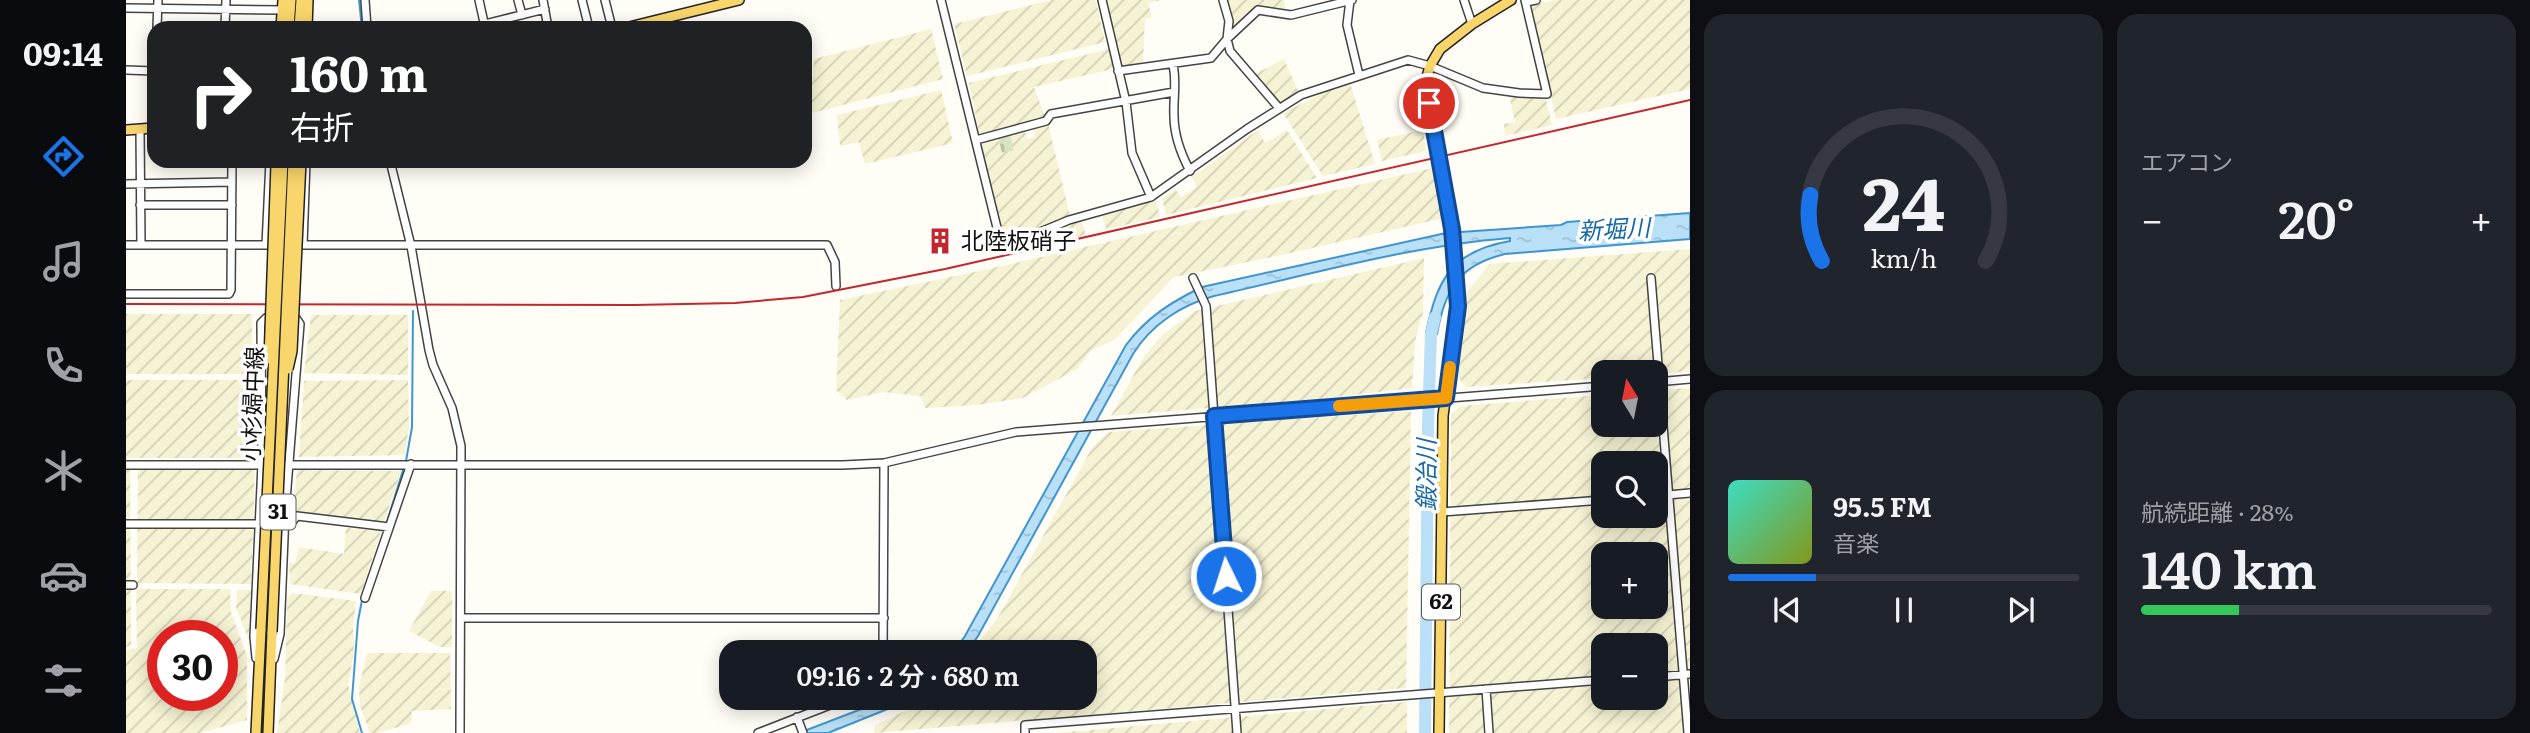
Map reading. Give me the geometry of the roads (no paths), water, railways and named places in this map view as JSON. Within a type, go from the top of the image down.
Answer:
[{"type":"main road","points":[[289,21],[290,0]]},
{"type":"main road","points":[[300,21],[301,0]]},
{"type":"main road","points":[[307,21],[308,0]]},
{"type":"main road","points":[[654,21],[739,0]]},
{"type":"main road","points":[[1430,65],[1440,49],[1492,10],[1511,0]]},
{"type":"main road","name":"62","points":[[1430,65],[1427,86],[1452,229],[1458,320],[1441,398],[1439,733]]},
{"type":"main road","points":[[126,130],[147,128]]},
{"type":"main road","name":"小杉婦中線","points":[[256,733],[272,392],[267,345],[276,168]]},
{"type":"main road","name":"小杉婦中線","points":[[268,733],[293,168]]},
{"type":"main road","name":"31","points":[[282,391],[292,351],[301,168]]},
{"type":"street","points":[[225,21],[226,0]]},
{"type":"street","points":[[365,0],[366,21]]},
{"type":"street","points":[[479,0],[484,21]]},
{"type":"street","points":[[518,0],[522,15]]},
{"type":"street","points":[[543,0],[547,21]]},
{"type":"street","points":[[582,0],[587,21]]},
{"type":"street","points":[[605,0],[610,21]]},
{"type":"street","points":[[942,0],[1002,248],[1069,220],[1151,197],[1301,95],[1408,60],[1430,65],[1483,88],[1546,94],[1525,1],[1536,0]]},
{"type":"street","points":[[1102,0],[1126,102],[1132,153],[1151,197]]},
{"type":"street","points":[[1223,0],[1229,21],[1227,38],[1230,51],[1279,108]]},
{"type":"street","points":[[1118,71],[1211,58],[1227,38],[1258,10],[1291,15],[1351,0],[1347,25],[1359,75]]},
{"type":"street","points":[[1464,0],[1472,24]]},
{"type":"street","points":[[1492,10],[1497,0]]},
{"type":"street","points":[[126,8],[158,4],[225,9],[282,5]]},
{"type":"street","points":[[502,21],[545,9]]},
{"type":"street","points":[[1173,65],[1176,79],[1174,120],[1177,141],[1190,171]]},
{"type":"street","points":[[126,70],[147,71]]},
{"type":"street","points":[[976,140],[1046,121],[1051,114],[1174,92]]},
{"type":"street","points":[[140,129],[141,245]]},
{"type":"street","points":[[126,294],[229,294],[232,168]]},
{"type":"street","points":[[266,245],[275,168]]},
{"type":"street","points":[[303,245],[306,168]]},
{"type":"street","points":[[392,168],[411,246],[429,350],[452,408],[461,446],[460,733]]},
{"type":"street","points":[[126,184],[232,182]]},
{"type":"street","points":[[140,205],[232,205]]},
{"type":"street","points":[[126,245],[827,245],[835,262],[836,286]]},
{"type":"street","points":[[1193,278],[1204,303],[1237,733]]},
{"type":"street","points":[[1651,278],[1656,360]]},
{"type":"street","points":[[258,670],[254,637],[262,464],[261,323],[267,318],[296,318],[300,324],[285,523],[280,634],[271,669]]},
{"type":"street","points":[[1668,381],[1690,379]]},
{"type":"street","points":[[126,465],[884,463],[1016,432],[1591,387]]},
{"type":"street","points":[[1663,438],[1687,674],[1688,733]]},
{"type":"street","points":[[883,640],[884,463]]},
{"type":"street","points":[[365,598],[411,464]]},
{"type":"street","points":[[1669,495],[1690,493]]},
{"type":"street","points":[[1442,512],[1591,501]]},
{"type":"street","points":[[285,523],[291,523],[297,516],[390,527]]},
{"type":"street","points":[[126,524],[259,524]]},
{"type":"street","points":[[461,618],[884,618]]},
{"type":"street","points":[[1668,676],[1687,674]]},
{"type":"street","points":[[1025,733],[1025,725],[1591,681]]},
{"type":"street","points":[[1486,689],[1489,733]]},
{"type":"street","points":[[758,733],[816,710]]},
{"type":"street","points":[[797,717],[803,732]]},
{"type":"water","name":"新堀川","points":[[1690,213],[1690,239],[1505,254],[1489,259],[1465,272],[1457,281],[1445,304],[1437,334],[1426,333],[1436,297],[1450,270],[1474,252],[1510,241],[1510,238],[1435,247],[1214,296],[1190,305],[1168,318],[1149,334],[1133,354],[978,636],[975,640],[962,640],[1126,345],[1160,311],[1202,287],[1446,233],[1561,225],[1567,222]]},
{"type":"water","points":[[859,710],[885,710],[828,733],[799,733]]},
{"type":"waterway","points":[[359,0],[361,21]]},
{"type":"waterway","points":[[406,461],[412,427],[413,311]]},
{"type":"waterway","name":"鍛冶川","points":[[1425,733],[1428,425],[1431,334],[1435,317]]},
{"type":"waterway","points":[[386,525],[404,467]]},
{"type":"waterway","points":[[362,600],[352,699],[362,733]]},
{"type":"railway","points":[[126,304],[634,305],[735,303],[803,297],[945,269],[1690,100]]},
{"type":"place","name":"北陸板硝子","points":[[940,241]]}]
